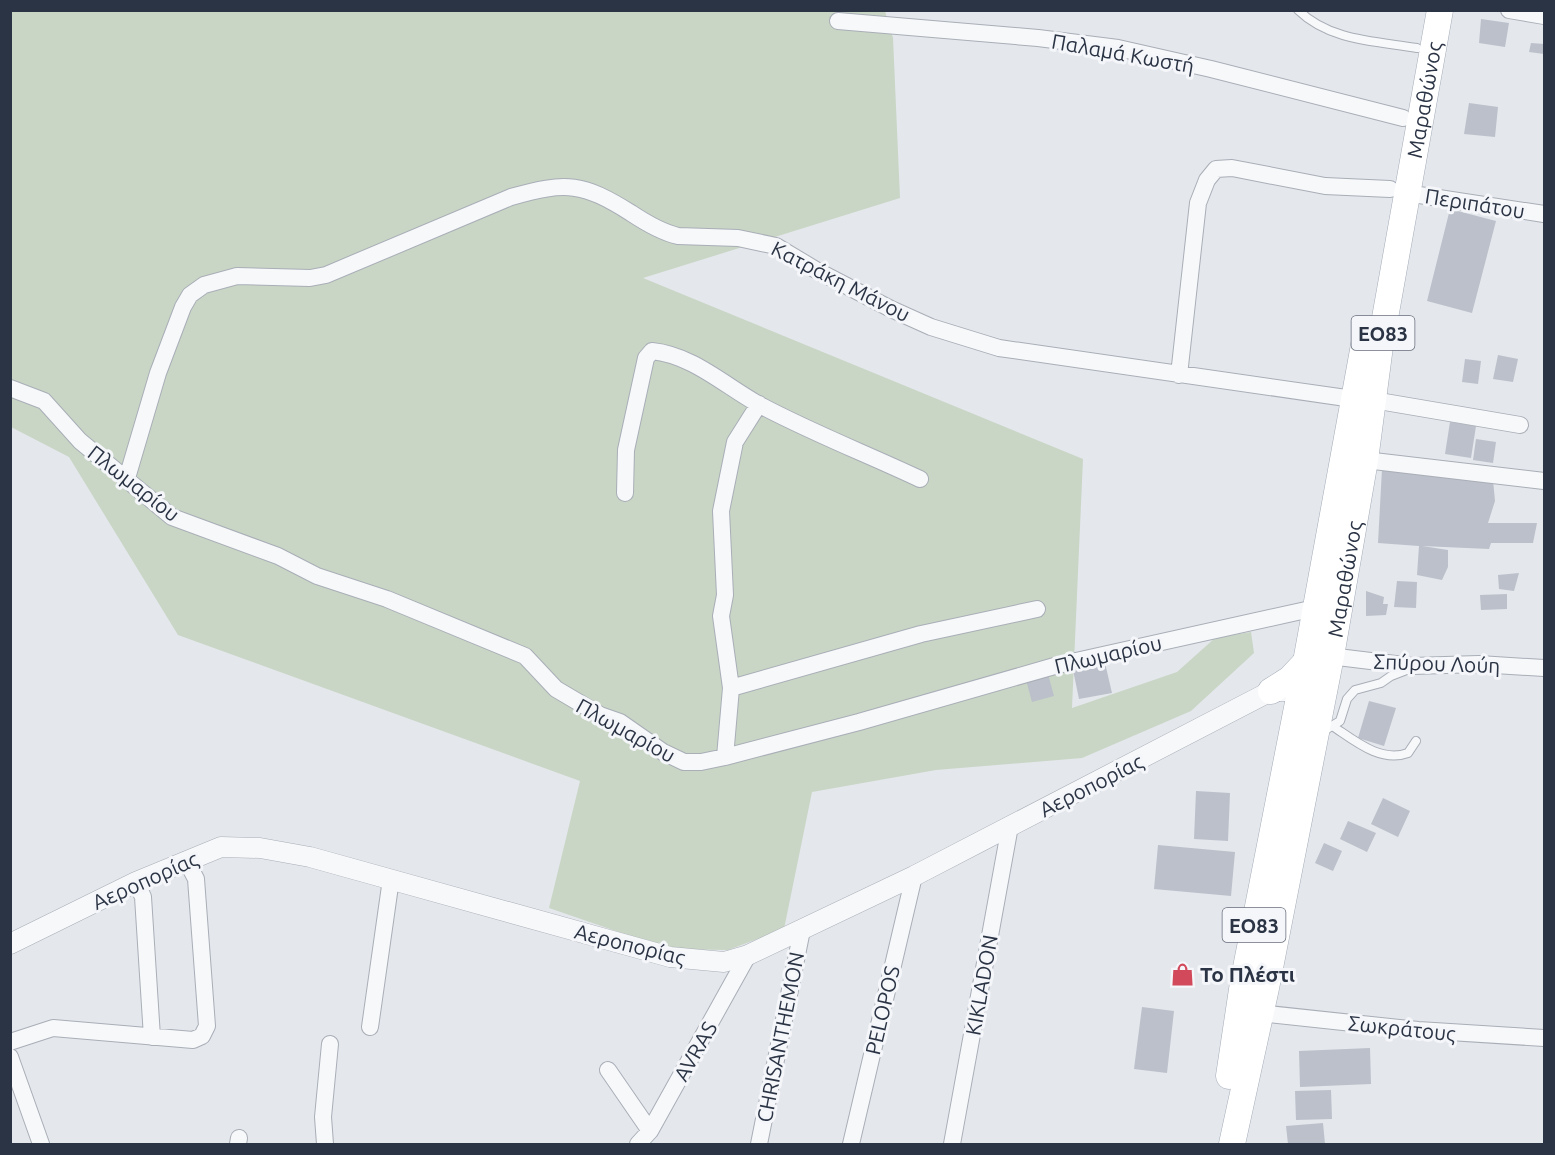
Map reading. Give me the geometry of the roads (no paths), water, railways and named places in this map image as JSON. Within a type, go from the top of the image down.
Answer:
[{"type":"main road","name":"Μαραθώνος","points":[[1398,191],[1403,118],[1423,10]]},
{"type":"main road","name":"Μαραθώνος","points":[[1232,1144],[1259,1013],[1315,711],[1315,608],[1363,400],[1398,191],[1440,10]]},
{"type":"main road","name":"Μαραθώνος","points":[[1315,657],[1365,460],[1363,400]]},
{"type":"main road","points":[[1264,696],[1290,679],[1315,657]]},
{"type":"main road","name":"Μαραθώνος","points":[[1215,1144],[1243,983],[1315,711]]},
{"type":"street","points":[[1509,10],[1545,16]]},
{"type":"street","name":"Παλαμά Κωστή","points":[[838,21],[1038,38],[1118,48],[1403,118]]},
{"type":"street","name":"Περιπάτου","points":[[1179,375],[1198,203],[1207,180],[1216,170],[1232,168],[1325,186],[1398,191],[1545,214]]},
{"type":"street","name":"Κατράκη Μάνου","points":[[127,478],[158,373],[183,307],[190,295],[204,285],[237,276],[326,276],[512,197],[541,188],[583,188],[602,196],[664,233],[678,236],[746,239],[776,246],[816,270],[891,309],[972,341],[1031,354],[1363,400],[1520,425]]},
{"type":"street","points":[[625,493],[626,450],[646,358],[652,351],[668,352],[689,362],[759,404],[920,479]]},
{"type":"street","name":"Πλωμαρίου","points":[[10,388],[44,401],[81,441],[172,517],[278,556],[317,576],[387,599],[525,656],[556,689],[600,715],[620,722],[663,752],[684,762],[700,762],[725,757],[859,722],[1058,665],[1315,608]]},
{"type":"street","points":[[725,757],[731,688],[721,616],[725,595],[721,511],[735,442],[759,404]]},
{"type":"street","points":[[1365,460],[1545,482]]},
{"type":"street","points":[[731,688],[921,634],[1037,609]]},
{"type":"street","name":"Σπύρου Λούη","points":[[1315,657],[1412,666],[1479,664],[1545,668]]},
{"type":"street","points":[[1264,696],[1315,711]]},
{"type":"street","name":"Αεροπορίας","points":[[10,944],[186,860],[221,848],[260,848],[310,857],[670,957],[724,962],[748,955],[914,876],[1264,696]]},
{"type":"street","name":"KIKLADON","points":[[952,1144],[1011,826]]},
{"type":"street","points":[[10,1042],[53,1028],[193,1040],[202,1036],[207,1026],[196,879],[186,860]]},
{"type":"street","name":"PELOPOS","points":[[850,1144],[914,876]]},
{"type":"street","points":[[370,1028],[391,879]]},
{"type":"street","points":[[136,882],[142,897],[152,1037]]},
{"type":"street","name":"CHRISANTHEMON","points":[[759,1144],[801,930]]},
{"type":"street","name":"AVRAS","points":[[638,1144],[650,1131],[748,955]]},
{"type":"street","name":"Σωκράτους","points":[[1259,1013],[1418,1030],[1545,1038]]},
{"type":"street","points":[[325,1144],[323,1117],[330,1044]]},
{"type":"street","points":[[10,1057],[16,1092],[41,1144]]},
{"type":"street","points":[[608,1070],[650,1131]]},
{"type":"lane","points":[[1298,10],[1328,32],[1348,38],[1416,48]]},
{"type":"lane","points":[[1315,711],[1340,721],[1347,699],[1354,690],[1381,684],[1412,666]]},
{"type":"lane","points":[[1315,711],[1356,742],[1391,756],[1408,753],[1416,741]]},
{"type":"place","name":"Το Πλέστι","points":[[1182,974]]}]
